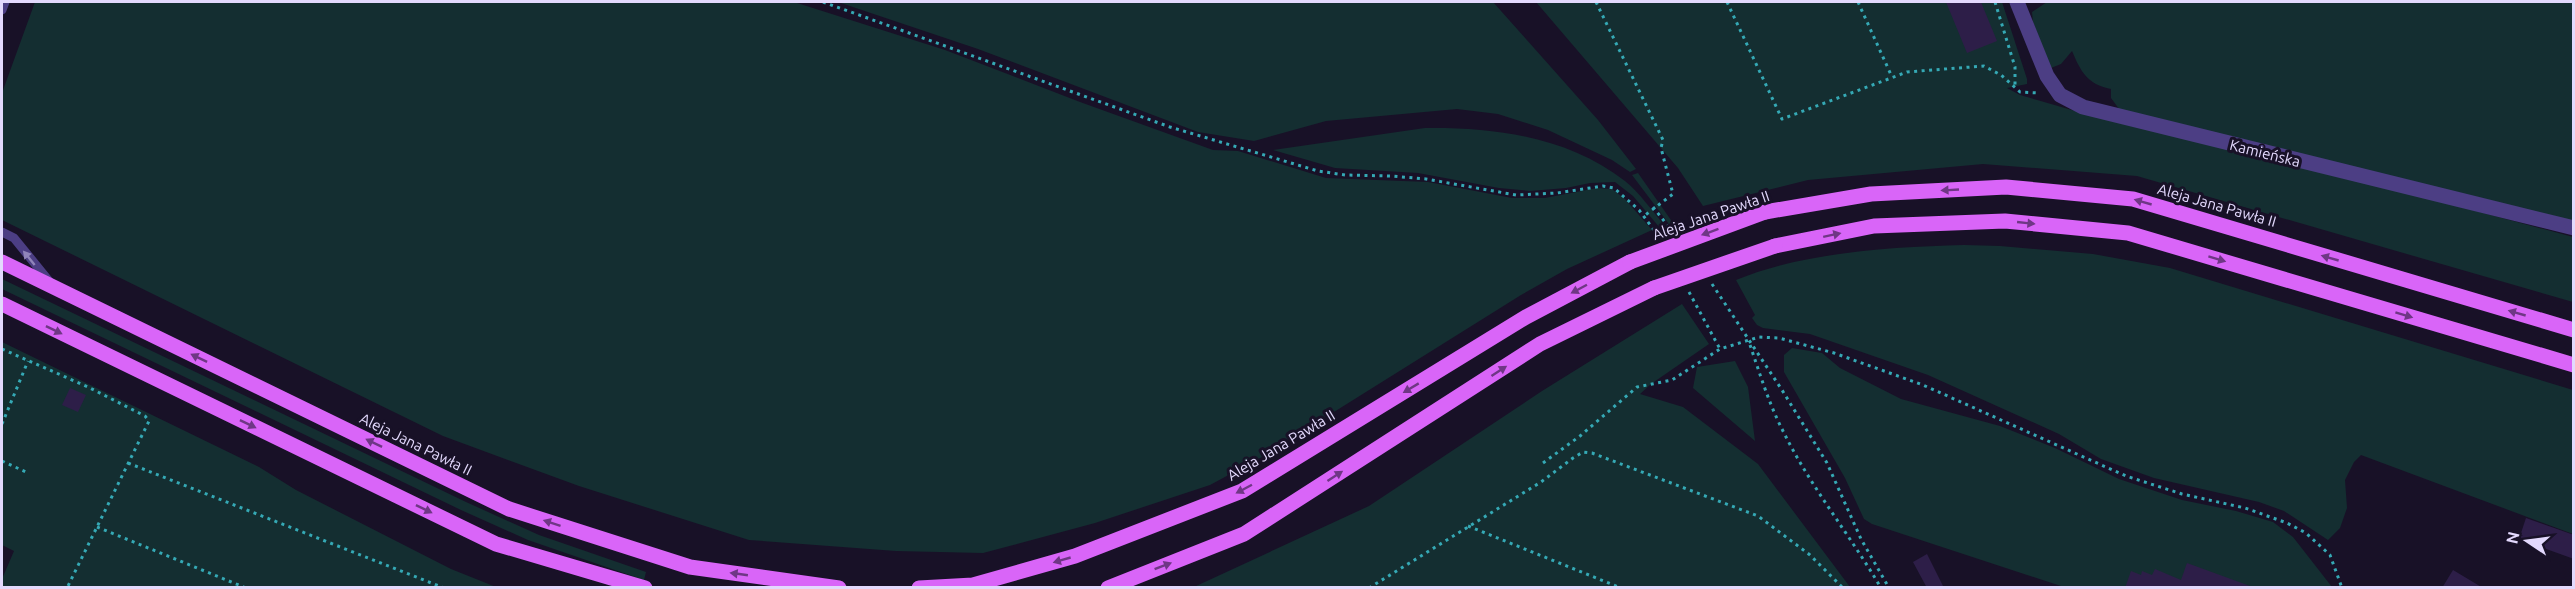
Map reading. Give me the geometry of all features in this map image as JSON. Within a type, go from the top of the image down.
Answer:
[{"type":"main road","name":"Aleja Jana Pawła II","points":[[919,588],[973,585],[1075,556],[1242,491],[1526,317],[1630,262],[1765,212],[1871,194],[2006,187],[2133,199],[2574,330]]},
{"type":"main road","points":[[1108,588],[1244,534],[1540,344],[1653,288],[1775,246],[1874,226],[2005,221],[2128,233],[2574,365]]},
{"type":"main road","name":"Aleja Jana Pawła II","points":[[2,262],[509,509],[690,567],[839,588]]},
{"type":"main road","points":[[2,304],[496,544],[645,588]]},
{"type":"street","name":"Kamieńska","points":[[2017,2],[2047,76],[2060,95],[2083,107],[2574,228]]},
{"type":"lane","points":[[2,10],[5,2]]},
{"type":"lane","points":[[2,232],[14,238],[54,288]]},
{"type":"path","points":[[823,2],[1170,126],[1318,171],[1344,175],[1426,179],[1516,195],[1557,193],[1603,186]]},
{"type":"path","points":[[1596,2],[1664,140],[1661,148],[1673,194],[1644,216]]},
{"type":"path","points":[[1727,2],[1782,119],[1907,72],[1984,66],[2001,75],[2015,87],[2015,67],[1995,2]]},
{"type":"path","points":[[1858,2],[1892,77]]},
{"type":"path","points":[[1653,207],[1674,232]]},
{"type":"path","points":[[1707,277],[1827,463],[1861,539],[1889,588]]},
{"type":"path","points":[[1543,463],[1580,436],[1637,387],[1672,380],[1720,349],[1767,336],[1834,353],[1923,386],[2126,476],[2182,494],[2245,508],[2287,523],[2306,533],[2330,555],[2342,588]]},
{"type":"path","points":[[1748,341],[1783,432],[1809,477],[1881,588]]},
{"type":"path","points":[[2,349],[145,416],[148,421],[67,588]]},
{"type":"path","points":[[2,424],[28,361]]},
{"type":"path","points":[[1369,588],[1541,482],[1583,452],[1592,453],[1758,516],[1810,555],[1843,588]]},
{"type":"path","points":[[2,461],[26,472]]},
{"type":"path","points":[[128,463],[444,588]]},
{"type":"path","points":[[1468,526],[1621,588]]},
{"type":"path","points":[[96,527],[246,588]]},
{"type":"green space","points":[[35,2],[794,2],[945,50],[1213,150],[1238,151],[1326,178],[1428,182],[1512,198],[1545,198],[1597,188],[1612,189],[1625,199],[1652,230],[1567,269],[1521,295],[1262,457],[1210,485],[1095,523],[983,553],[896,551],[749,540],[579,486],[443,436],[2,220],[2,93]]},
{"type":"green space","points":[[838,2],[1493,2],[1598,120],[1636,169],[1630,172],[1612,160],[1548,130],[1498,114],[1457,109],[1326,121],[1254,141],[1198,132],[978,49]]},
{"type":"green space","points":[[1536,2],[2002,2],[2027,79],[2027,84],[2007,88],[2020,95],[2089,115],[2298,163],[2573,237],[2573,302],[2137,176],[1983,164],[1808,180],[1703,206],[1678,168]]},
{"type":"green space","points":[[2047,2],[2573,2],[2573,224],[2122,113],[2111,98],[2111,89],[2090,80],[2072,51],[2061,64],[2051,68],[2033,22],[2032,12]]},
{"type":"green space","points":[[1425,128],[1504,133],[1530,138],[1580,154],[1625,181],[1665,226],[1660,228],[1633,196],[1615,182],[1530,191],[1499,188],[1418,173],[1335,168],[1273,150]]},
{"type":"green space","points":[[1638,173],[1673,223],[1669,224],[1632,175]]},
{"type":"green space","points":[[1964,245],[2093,254],[2170,268],[2573,390],[2573,534],[2361,455],[2354,462],[2345,480],[2347,508],[2340,528],[2328,540],[2284,511],[2259,502],[2154,478],[2101,459],[2059,434],[1928,375],[1810,334],[1763,328],[1757,325],[1752,318],[1755,315],[1736,280],[1790,263],[1819,257],[1907,247]]},
{"type":"green space","points":[[2,279],[466,502],[539,535],[646,572],[644,580],[528,540],[461,510],[2,289]]},
{"type":"green space","points":[[1682,304],[1709,344],[1640,394],[1683,407],[1758,464],[1850,587],[1194,587],[1369,506],[1542,391]]},
{"type":"green space","points":[[2,342],[259,467],[296,490],[451,569],[496,587],[2,587],[2,579],[14,551],[2,545]]},
{"type":"green space","points":[[1792,348],[1822,353],[1840,368],[1901,399],[2000,426],[2055,448],[2119,479],[2182,500],[2236,511],[2273,522],[2293,537],[2332,587],[2064,587],[1872,524],[1864,519],[1845,478],[1784,372],[1784,355]]},
{"type":"green space","points":[[1735,361],[1748,387],[1755,441],[1693,388],[1697,367]]},
{"type":"building","points":[[1946,2],[1981,2],[1997,41],[1967,53]]},
{"type":"building","points":[[70,388],[86,395],[78,412],[62,405]]},
{"type":"building","points":[[2526,518],[2574,535],[2574,559],[2519,539]]},
{"type":"building","points":[[1927,554],[1944,588],[1927,588],[1913,562]]},
{"type":"building","points":[[2187,563],[2250,586],[2249,588],[2125,588],[2131,571],[2141,575],[2142,571],[2152,575],[2155,569],[2181,580]]},
{"type":"building","points":[[2453,570],[2483,588],[2442,588]]}]
